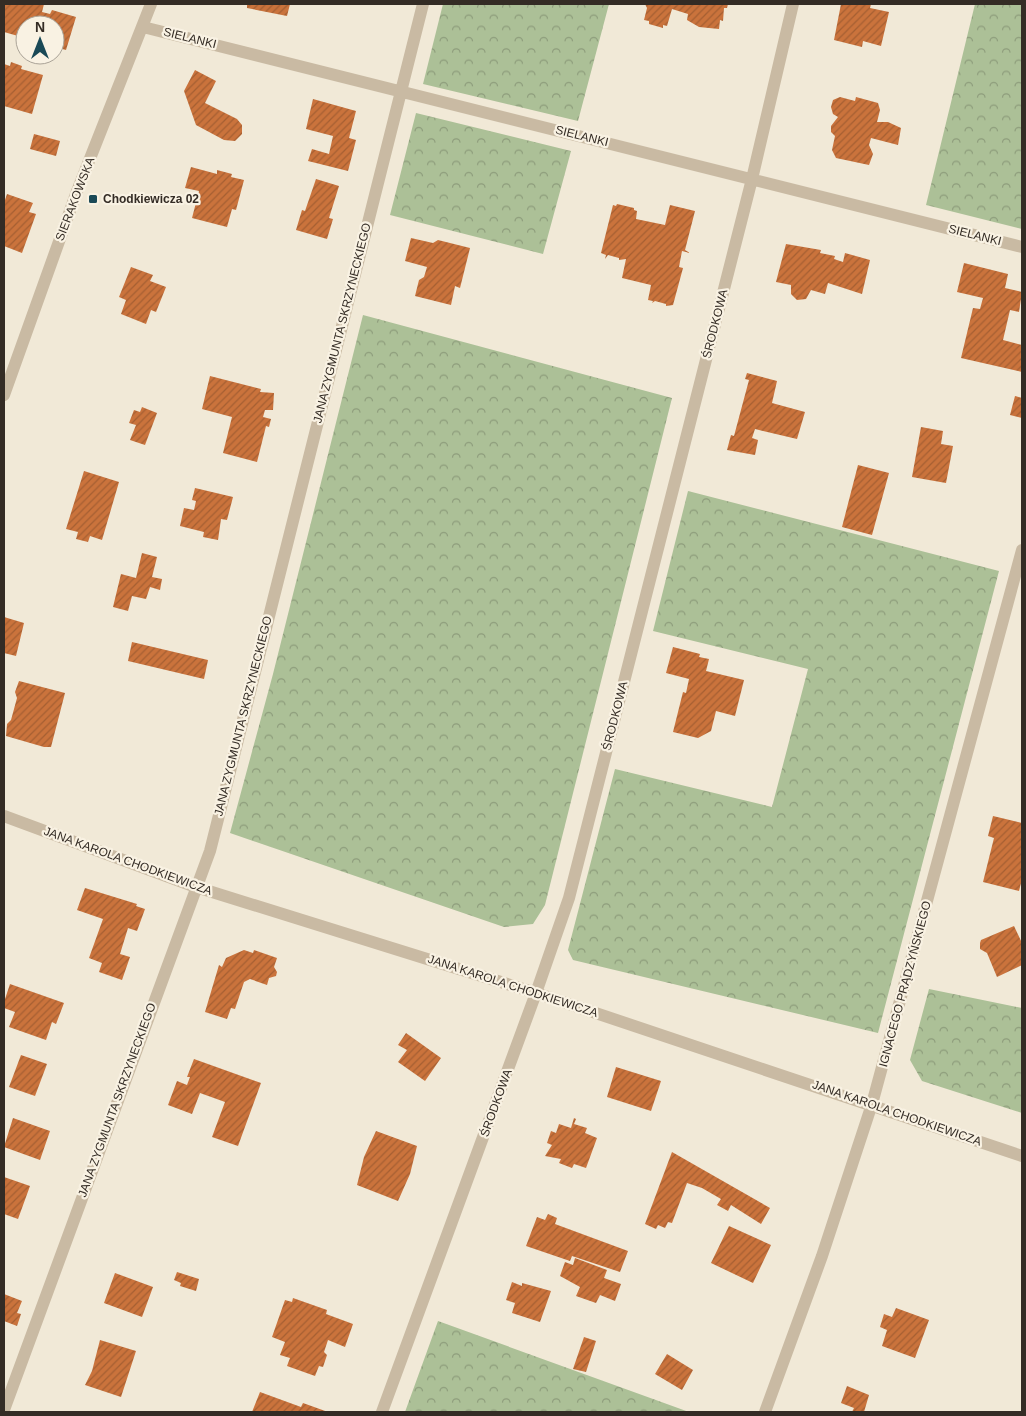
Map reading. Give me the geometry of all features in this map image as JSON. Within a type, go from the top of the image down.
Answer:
[{"type":"street","name":"SIERAKOWSKA","points":[[4,395],[76,194],[151,4]]},
{"type":"street","name":"JANA ZYGMUNTA SKRZYNECKIEGO","points":[[4,1410],[212,842],[422,4]]},
{"type":"street","name":"ŚRODKOWA","points":[[382,1412],[569,898],[752,179],[793,4]]},
{"type":"street","name":"SIELANKI","points":[[143,27],[1022,247]]},
{"type":"street","name":"IGNACEGO PRĄDZYŃSKIEGO","points":[[766,1412],[822,1256],[872,1104],[1022,550]]},
{"type":"street","name":"JANA KAROLA CHODKIEWICZA","points":[[4,816],[196,887],[536,993],[872,1104],[1022,1156]]},
{"type":"green space","points":[[443,4],[609,4],[578,121],[423,84]]},
{"type":"green space","points":[[975,4],[1022,4],[1022,229],[926,205]]},
{"type":"green space","points":[[416,113],[571,151],[543,254],[390,215]]},
{"type":"green space","points":[[363,315],[672,398],[545,905],[533,924],[504,927],[230,833],[273,674]]},
{"type":"green space","points":[[688,491],[999,571],[878,1033],[573,960],[568,950],[615,769],[772,807],[808,669],[653,631]]},
{"type":"green space","points":[[929,989],[1022,1008],[1022,1113],[922,1081],[910,1060]]},
{"type":"green space","points":[[438,1321],[689,1412],[405,1412]]},
{"type":"building","points":[[4,4],[44,4],[42,12],[50,14],[52,10],[76,17],[66,50],[65,15],[15,15],[15,35],[4,32]]},
{"type":"building","points":[[247,4],[290,4],[287,16],[247,8]]},
{"type":"building","points":[[645,4],[728,4],[727,8],[724,8],[723,21],[720,20],[719,29],[699,27],[687,20],[688,14],[672,9],[667,26],[663,25],[663,28],[649,24],[649,21],[644,20],[647,8]]},
{"type":"building","points":[[841,4],[871,4],[870,8],[889,12],[881,46],[863,41],[862,47],[834,40]]},
{"type":"building","points":[[11,62],[22,66],[21,69],[43,75],[32,114],[4,106],[4,64],[10,66]]},
{"type":"building","points":[[195,70],[216,81],[205,103],[237,119],[242,125],[242,134],[235,141],[224,140],[196,125],[184,91]]},
{"type":"building","points":[[840,97],[855,101],[856,97],[878,103],[880,110],[877,122],[888,122],[901,128],[898,145],[871,138],[869,145],[873,154],[869,165],[836,158],[832,150],[835,136],[831,132],[831,126],[838,117],[833,114],[831,107],[833,100]]},
{"type":"building","points":[[313,99],[356,111],[349,138],[356,140],[348,171],[308,161],[312,149],[329,154],[333,136],[306,129]]},
{"type":"building","points":[[34,134],[60,141],[56,156],[30,149]]},
{"type":"building","points":[[191,167],[217,174],[217,170],[232,174],[231,177],[244,180],[236,210],[232,209],[227,227],[192,218],[199,191],[185,188]]},
{"type":"building","points":[[316,179],[339,186],[329,218],[333,219],[327,239],[296,230],[302,210],[305,211]]},
{"type":"building","points":[[7,194],[33,203],[29,212],[36,214],[22,253],[4,246],[4,203]]},
{"type":"building","points":[[617,204],[634,208],[637,211],[636,219],[665,225],[670,205],[695,211],[685,250],[690,253],[682,251],[679,267],[683,268],[673,305],[666,306],[666,304],[655,301],[652,303],[653,301],[648,300],[651,285],[622,278],[626,259],[619,260],[619,258],[608,255],[605,259],[606,255],[601,253],[613,205],[616,206]]},
{"type":"building","points":[[411,238],[433,243],[438,240],[470,248],[460,288],[455,286],[451,305],[415,296],[419,280],[424,277],[427,267],[405,261]]},
{"type":"building","points":[[786,244],[821,250],[820,253],[835,256],[834,259],[843,262],[845,253],[870,260],[862,294],[828,283],[825,294],[811,290],[806,299],[797,300],[791,294],[791,285],[776,282]]},
{"type":"building","points":[[964,263],[1008,274],[1005,288],[1022,292],[1019,312],[1010,310],[1003,340],[1022,345],[1022,372],[961,358],[973,308],[980,309],[983,298],[957,292]]},
{"type":"building","points":[[131,267],[153,275],[150,281],[166,287],[156,312],[151,310],[146,324],[121,314],[126,300],[119,297]]},
{"type":"building","points":[[747,373],[777,381],[772,403],[805,412],[797,439],[755,429],[752,438],[758,440],[755,455],[727,450],[731,435],[734,436],[749,380],[745,379]]},
{"type":"building","points":[[210,376],[261,389],[260,392],[274,393],[273,410],[265,410],[263,417],[271,419],[269,427],[266,426],[257,462],[223,453],[232,417],[202,409]]},
{"type":"building","points":[[1015,396],[1022,398],[1022,418],[1010,415]]},
{"type":"building","points":[[142,407],[157,413],[145,445],[130,440],[136,425],[129,423],[134,410],[140,412]]},
{"type":"building","points":[[921,427],[943,431],[941,444],[953,446],[946,483],[912,477]]},
{"type":"building","points":[[858,465],[889,473],[872,535],[842,527]]},
{"type":"building","points":[[84,471],[119,482],[102,540],[90,536],[88,542],[76,539],[78,532],[66,529]]},
{"type":"building","points":[[195,488],[233,497],[227,520],[221,519],[218,540],[203,537],[204,532],[180,526],[184,508],[194,510],[196,501],[192,500]]},
{"type":"building","points":[[142,553],[157,557],[152,577],[162,579],[160,590],[150,587],[146,599],[132,596],[128,611],[113,607],[121,574],[136,578]]},
{"type":"building","points":[[4,617],[24,623],[16,656],[4,653]]},
{"type":"building","points":[[132,642],[208,660],[204,679],[128,661]]},
{"type":"building","points":[[673,647],[700,654],[699,657],[709,659],[706,671],[744,680],[735,716],[716,711],[711,731],[698,738],[673,732],[683,692],[686,693],[689,679],[666,673]]},
{"type":"building","points":[[19,681],[65,693],[51,747],[44,747],[6,736],[7,724],[11,720],[17,698],[15,692]]},
{"type":"building","points":[[993,816],[1022,823],[1022,879],[1019,891],[983,882],[994,838],[988,836]]},
{"type":"building","points":[[85,888],[137,904],[136,906],[145,909],[137,931],[128,928],[120,954],[130,957],[122,980],[99,972],[102,963],[89,958],[103,919],[77,910]]},
{"type":"building","points":[[1014,926],[1022,943],[1022,965],[997,977],[987,953],[980,949],[981,940]]},
{"type":"building","points":[[244,950],[253,953],[254,950],[277,958],[274,967],[277,972],[276,976],[269,978],[267,985],[250,979],[244,982],[235,1009],[231,1008],[227,1019],[205,1012],[219,965],[222,967],[226,958]]},
{"type":"building","points":[[10,984],[64,1003],[56,1024],[52,1022],[46,1040],[9,1027],[15,1012],[4,1008]]},
{"type":"building","points":[[406,1033],[441,1058],[425,1081],[398,1062],[407,1050],[398,1045]]},
{"type":"building","points":[[21,1055],[47,1064],[35,1096],[9,1087]]},
{"type":"building","points":[[194,1059],[261,1083],[238,1146],[212,1137],[225,1102],[200,1093],[192,1114],[168,1105],[177,1081],[187,1085],[190,1077],[187,1077]]},
{"type":"building","points":[[616,1067],[661,1081],[651,1111],[607,1097]]},
{"type":"building","points":[[13,1118],[50,1131],[40,1160],[4,1147]]},
{"type":"building","points":[[574,1118],[576,1119],[574,1124],[587,1128],[585,1133],[597,1138],[586,1168],[574,1164],[572,1168],[559,1163],[561,1159],[545,1156],[552,1145],[547,1143],[551,1131],[556,1133],[559,1124],[571,1128]]},
{"type":"building","points":[[376,1131],[417,1146],[410,1174],[398,1201],[357,1185],[364,1157]]},
{"type":"building","points":[[672,1152],[770,1208],[761,1224],[731,1205],[728,1211],[717,1205],[721,1199],[702,1188],[687,1183],[672,1223],[668,1222],[665,1228],[658,1225],[656,1229],[645,1224]]},
{"type":"building","points":[[4,1177],[30,1186],[18,1219],[4,1214]]},
{"type":"building","points":[[548,1214],[557,1218],[555,1224],[628,1251],[620,1272],[572,1256],[570,1261],[526,1246],[537,1217],[545,1220]]},
{"type":"building","points":[[729,1226],[771,1245],[753,1283],[711,1263]]},
{"type":"building","points":[[575,1258],[607,1270],[604,1278],[621,1284],[615,1301],[600,1295],[596,1303],[576,1296],[580,1287],[560,1276],[565,1262],[573,1265]]},
{"type":"building","points":[[177,1272],[199,1279],[196,1291],[180,1286],[181,1283],[174,1280]]},
{"type":"building","points":[[115,1273],[153,1287],[142,1317],[104,1303]]},
{"type":"building","points":[[512,1282],[522,1286],[522,1283],[551,1291],[540,1322],[512,1313],[515,1303],[506,1300]]},
{"type":"building","points":[[4,1294],[22,1301],[17,1313],[21,1314],[17,1326],[4,1321]]},
{"type":"building","points":[[293,1298],[327,1310],[326,1314],[353,1324],[345,1347],[328,1340],[324,1352],[327,1355],[323,1367],[319,1366],[315,1376],[287,1366],[290,1358],[280,1355],[285,1342],[272,1337],[285,1300],[292,1302]]},
{"type":"building","points":[[896,1308],[929,1320],[915,1358],[882,1346],[887,1330],[880,1327],[884,1314],[892,1317]]},
{"type":"building","points":[[584,1337],[596,1341],[586,1372],[573,1369]]},
{"type":"building","points":[[100,1340],[136,1351],[121,1397],[85,1385],[92,1371]]},
{"type":"building","points":[[667,1354],[693,1370],[682,1390],[655,1374]]},
{"type":"building","points":[[847,1386],[869,1395],[864,1412],[852,1412],[854,1408],[841,1403]]},
{"type":"building","points":[[260,1392],[301,1407],[303,1403],[328,1412],[252,1412]]},
{"type":"place","name":"Chodkiewicza 02","points":[[93,199]]}]
